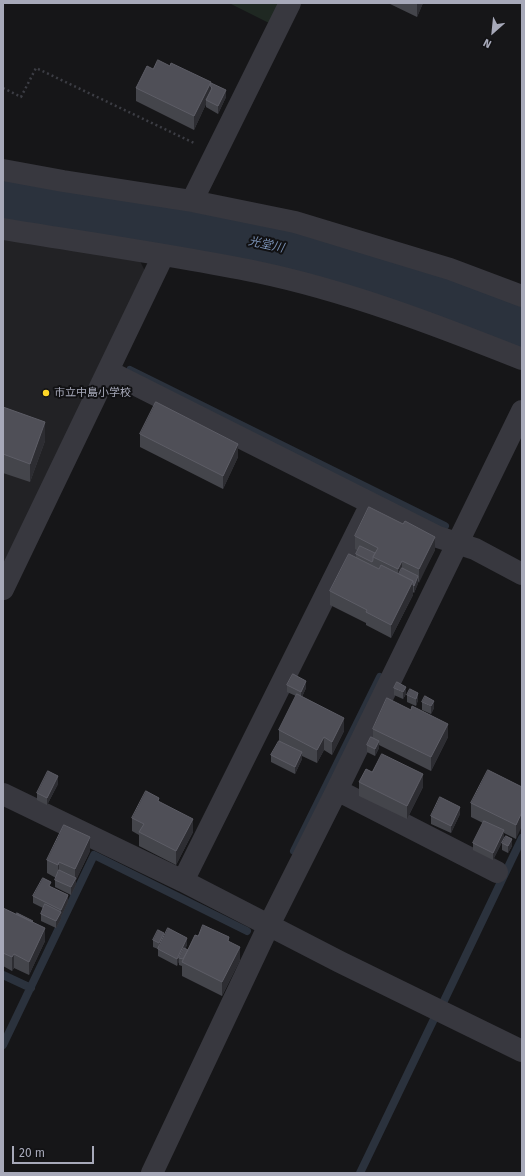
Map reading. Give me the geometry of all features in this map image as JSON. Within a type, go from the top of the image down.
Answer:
[{"type":"street","points":[[192,201],[290,3]]},
{"type":"street","points":[[3,170],[192,201],[295,222],[450,269],[522,296]]},
{"type":"street","points":[[3,229],[258,272],[316,287],[378,306],[444,328],[522,359]]},
{"type":"street","points":[[3,589],[163,256]]},
{"type":"street","points":[[108,370],[438,537],[475,549],[522,574]]},
{"type":"street","points":[[152,1173],[269,925],[337,790],[522,411]]},
{"type":"street","points":[[183,882],[372,504]]},
{"type":"street","points":[[337,790],[497,872]]},
{"type":"street","points":[[3,794],[522,1051]]},
{"type":"path","points":[[3,88],[21,97],[36,68],[216,153]]},
{"type":"shaded area","points":[[229,3],[279,3],[269,23]]},
{"type":"shaded area","name":"市立中島小学校","points":[[3,237],[140,261],[146,273],[3,569]]},
{"type":"building","points":[[158,60],[170,66],[171,63],[211,82],[194,116],[136,88],[147,66],[153,69]]},
{"type":"building","points":[[211,83],[226,90],[218,106],[206,100],[212,88]]},
{"type":"building","points":[[156,402],[238,444],[223,476],[140,434]]},
{"type":"building","points":[[3,407],[45,422],[30,464],[3,454]]},
{"type":"building","points":[[369,507],[403,524],[405,521],[435,537],[419,569],[402,561],[398,569],[373,557],[378,548],[355,536]]},
{"type":"building","points":[[360,546],[375,553],[372,562],[356,554]]},
{"type":"building","points":[[349,554],[379,569],[381,565],[413,581],[391,625],[366,612],[367,610],[330,591]]},
{"type":"building","points":[[402,568],[418,576],[414,586],[413,581],[399,574]]},
{"type":"building","points":[[293,674],[306,681],[301,692],[287,685]]},
{"type":"building","points":[[397,682],[406,687],[403,692],[394,688]]},
{"type":"building","points":[[410,689],[418,693],[416,699],[407,695]]},
{"type":"building","points":[[297,694],[344,718],[332,742],[324,737],[317,750],[279,730]]},
{"type":"building","points":[[425,696],[434,701],[431,706],[422,702]]},
{"type":"building","points":[[387,698],[411,710],[412,706],[448,724],[431,757],[373,729]]},
{"type":"building","points":[[371,737],[379,741],[375,749],[367,745]]},
{"type":"building","points":[[279,741],[302,752],[295,767],[271,755]]},
{"type":"building","points":[[382,754],[423,774],[407,806],[359,782],[366,769],[372,772]]},
{"type":"building","points":[[488,770],[522,787],[522,812],[516,825],[471,803]]},
{"type":"building","points":[[48,771],[58,776],[47,798],[37,793]]},
{"type":"building","points":[[146,791],[159,798],[158,801],[193,819],[176,851],[139,832],[144,824],[132,818]]},
{"type":"building","points":[[440,797],[460,807],[451,826],[431,816]]},
{"type":"building","points":[[484,821],[504,830],[493,853],[473,843]]},
{"type":"building","points":[[64,825],[90,837],[75,869],[59,862],[58,865],[47,860]]},
{"type":"building","points":[[506,836],[512,839],[508,846],[502,843]]},
{"type":"building","points":[[59,870],[76,878],[71,887],[55,880]]},
{"type":"building","points":[[43,878],[51,882],[49,886],[68,895],[61,910],[33,896]]},
{"type":"building","points":[[45,904],[61,912],[56,921],[41,914]]},
{"type":"building","points":[[3,908],[45,928],[29,962],[14,954],[12,957],[3,953]]},
{"type":"building","points":[[17,913],[33,921],[32,922]]},
{"type":"building","points":[[203,925],[229,937],[228,941],[240,947],[222,982],[182,962],[195,935],[198,936]]},
{"type":"building","points":[[168,928],[187,938],[177,959],[158,949]]},
{"type":"building","points":[[158,930],[164,933],[159,943],[153,940]]},
{"type":"building","points":[[184,948],[188,950],[183,959],[179,958]]},
{"type":"waterway","name":"光堂川","points":[[3,196],[147,218],[325,257],[431,289],[522,323]]},
{"type":"waterway","points":[[130,370],[445,526]]},
{"type":"waterway","points":[[294,851],[380,677]]},
{"type":"waterway","points":[[442,1005],[522,838]]},
{"type":"waterway","points":[[3,1045],[94,855],[247,931]]},
{"type":"waterway","points":[[3,975],[31,988]]},
{"type":"waterway","points":[[360,1173],[434,1019]]},
{"type":"place","name":"市立中島小学校","points":[[46,393]]}]
